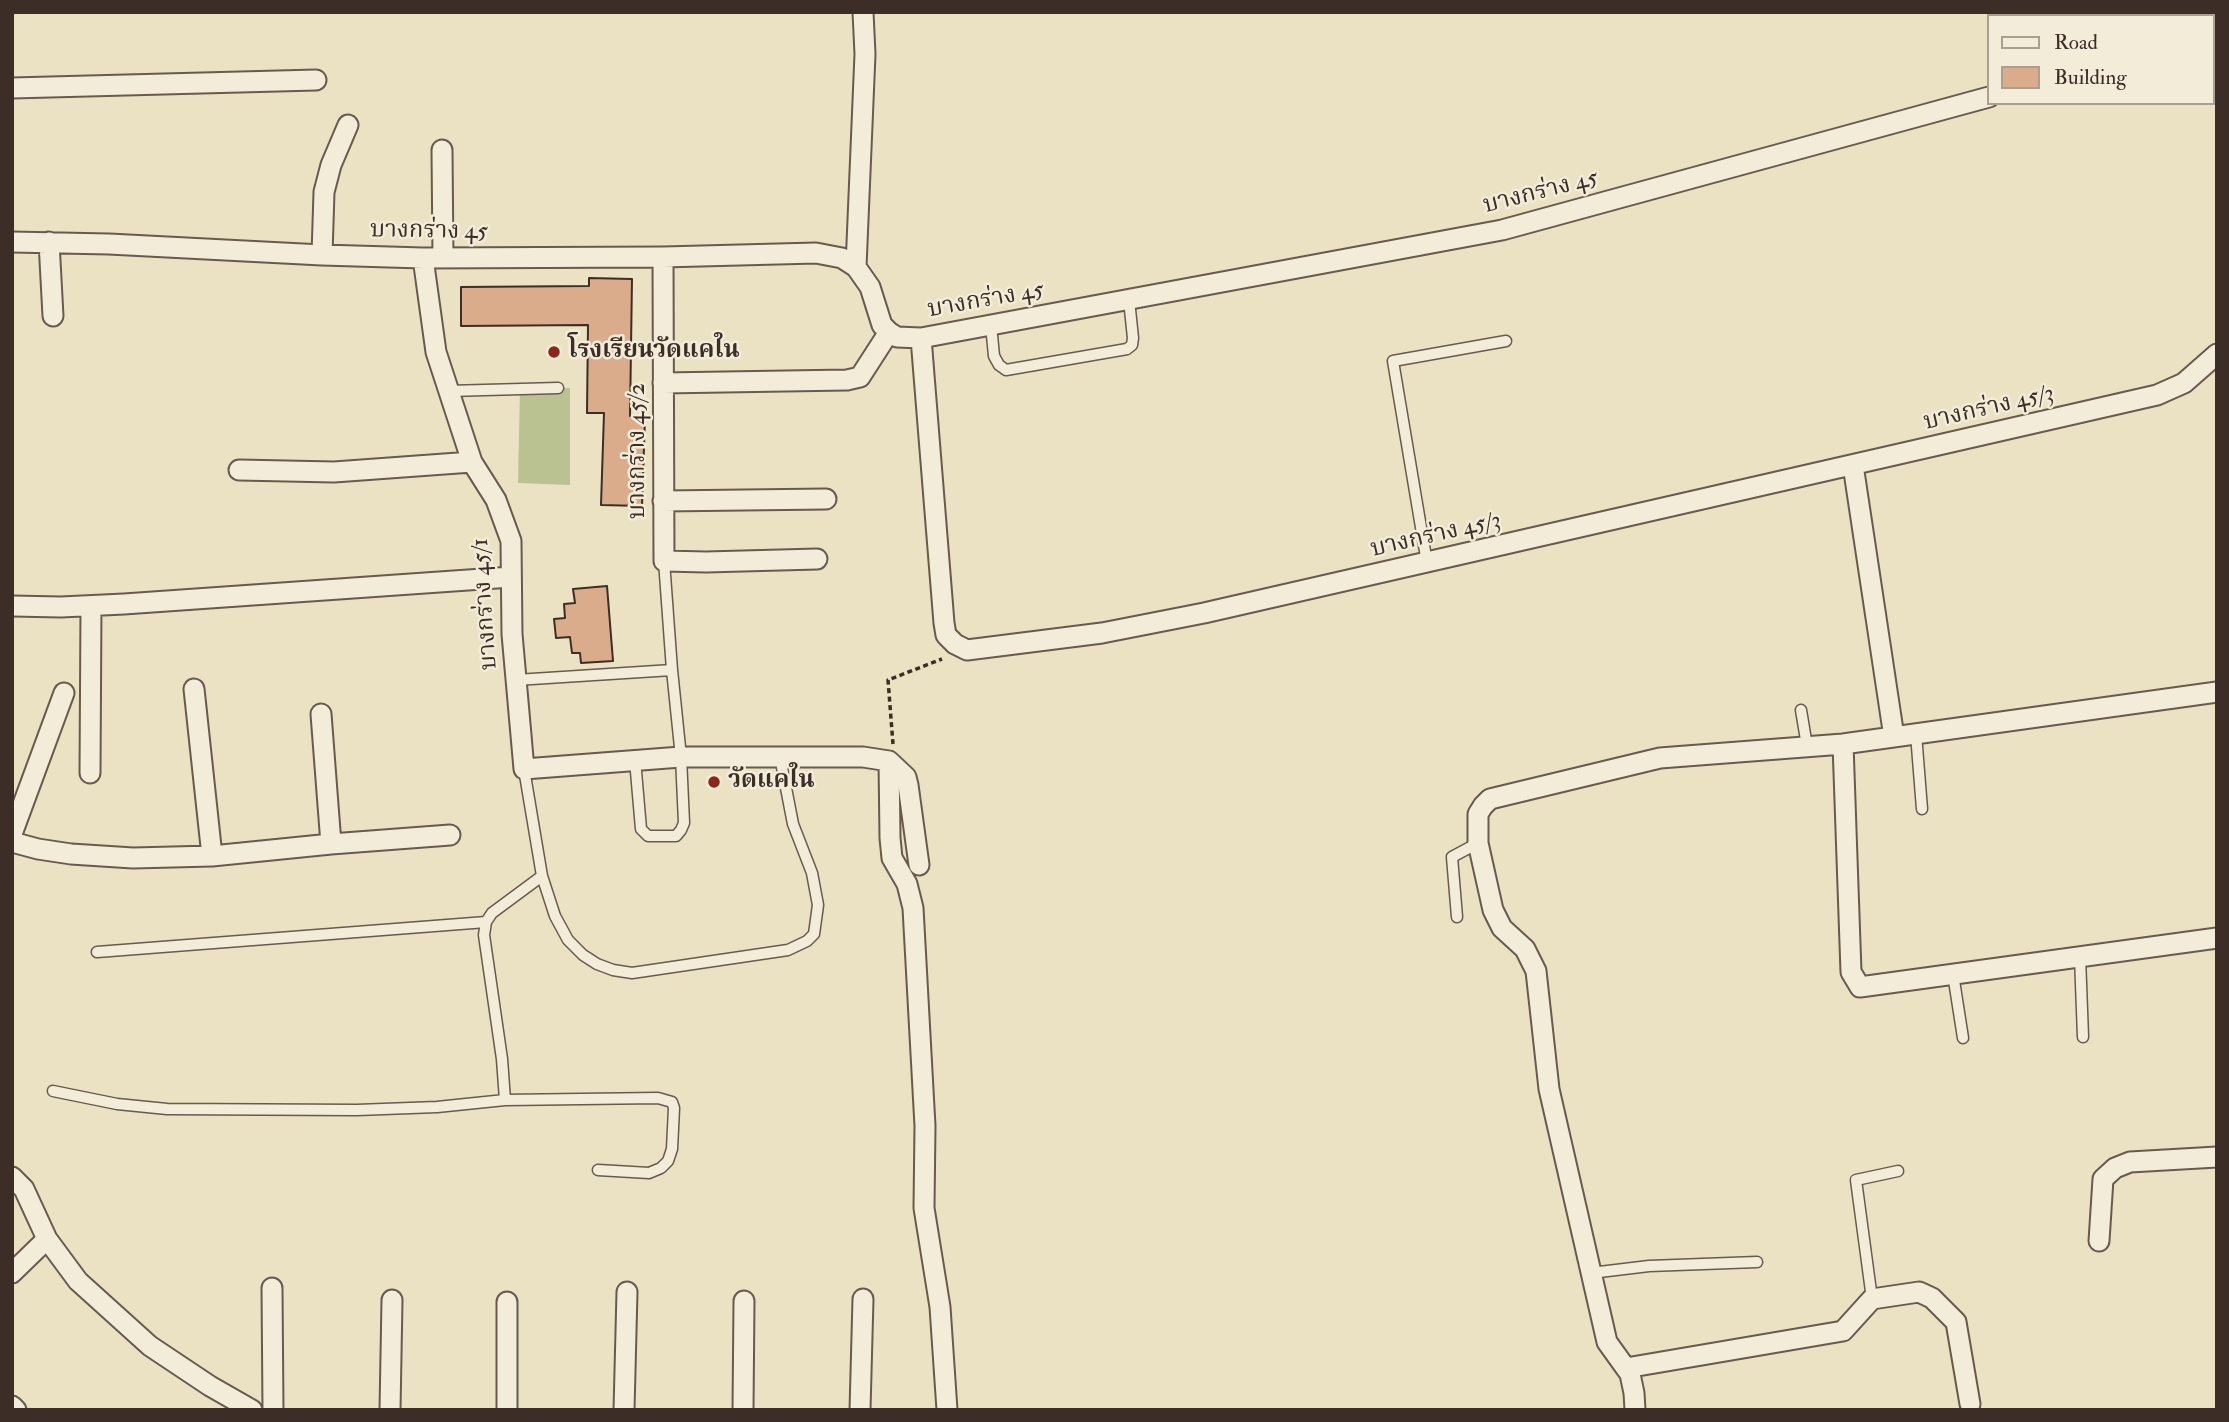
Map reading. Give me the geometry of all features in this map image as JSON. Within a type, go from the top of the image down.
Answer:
[{"type":"street","points":[[663,383],[847,380],[860,377],[888,332],[882,325],[870,288],[856,267],[864,68],[863,12]]},
{"type":"street","points":[[12,88],[316,80]]},
{"type":"street","name":"บางกร่าง 45","points":[[888,332],[897,337],[921,338],[1502,230],[1988,97]]},
{"type":"street","points":[[322,256],[324,192],[331,165],[348,125]]},
{"type":"street","points":[[442,150],[443,258]]},
{"type":"street","name":"บางกร่าง 45","points":[[12,242],[423,258],[816,253],[842,258],[856,267]]},
{"type":"street","points":[[49,243],[53,317]]},
{"type":"street","name":"บางกร่าง 45/2","points":[[663,257],[664,561]]},
{"type":"street","name":"บางกร่าง 45/1","points":[[423,258],[436,352],[448,391],[472,462],[496,500],[511,541],[512,634],[524,769]]},
{"type":"street","points":[[921,338],[944,623],[946,635],[955,645],[967,650]]},
{"type":"street","name":"บางกร่าง 45/3","points":[[967,650],[1102,633],[1205,613],[2157,395],[2184,383],[2217,354]]},
{"type":"street","points":[[239,470],[334,472],[472,462]]},
{"type":"street","points":[[1853,466],[1894,737]]},
{"type":"street","points":[[663,501],[826,499]]},
{"type":"street","points":[[664,561],[817,559]]},
{"type":"street","points":[[12,606],[91,606],[511,577]]},
{"type":"street","points":[[90,773],[91,606]]},
{"type":"street","points":[[194,690],[212,856]]},
{"type":"street","points":[[1635,1410],[1630,1374],[1606,1342],[1549,1089],[1536,971],[1525,949],[1502,928],[1493,910],[1478,843],[1478,814],[1490,799],[1660,758],[1843,744],[2217,692]]},
{"type":"street","points":[[12,834],[64,693]]},
{"type":"street","points":[[321,714],[331,844]]},
{"type":"street","points":[[1843,744],[1851,972],[1860,987],[2217,938]]},
{"type":"street","points":[[524,769],[681,757],[863,757],[892,763],[906,777],[919,865]]},
{"type":"street","points":[[892,763],[892,858],[910,894],[914,919],[925,1126],[924,1208],[940,1307],[947,1410]]},
{"type":"street","points":[[12,842],[71,854],[133,858],[212,856],[450,835]]},
{"type":"street","points":[[2099,1241],[2104,1179],[2115,1168],[2130,1162],[2217,1157]]},
{"type":"street","points":[[12,1177],[24,1189],[47,1239],[78,1281],[150,1346],[252,1410]]},
{"type":"street","points":[[12,1273],[47,1239]]},
{"type":"street","points":[[272,1289],[273,1410]]},
{"type":"street","points":[[624,1410],[627,1292]]},
{"type":"street","points":[[1626,1368],[1843,1331],[1872,1299],[1919,1292],[1932,1298],[1956,1322],[1970,1404]]},
{"type":"street","points":[[860,1410],[863,1298]]},
{"type":"street","points":[[390,1410],[392,1300]]},
{"type":"street","points":[[507,1301],[507,1410]]},
{"type":"street","points":[[743,1410],[744,1301]]},
{"type":"lane","points":[[991,325],[994,356],[1006,370],[1127,349],[1132,345],[1133,338],[1129,300]]},
{"type":"lane","points":[[1427,563],[1393,361],[1506,341]]},
{"type":"lane","points":[[448,391],[558,388]]},
{"type":"lane","points":[[635,760],[641,829],[648,836],[676,836],[684,823],[664,561]]},
{"type":"lane","points":[[516,680],[671,670]]},
{"type":"lane","points":[[1801,710],[1807,746]]},
{"type":"lane","points":[[1916,734],[1922,809]]},
{"type":"lane","name":"บางกร่าง 45/1","points":[[524,769],[542,876],[555,916],[568,940],[583,955],[613,970],[632,973],[788,950],[799,946],[814,934],[818,905],[812,873],[793,824],[780,757]]},
{"type":"lane","points":[[1457,917],[1452,858],[1478,843]]},
{"type":"lane","points":[[505,1100],[502,1059],[484,934],[486,922],[492,912],[542,876]]},
{"type":"lane","points":[[97,952],[486,922]]},
{"type":"lane","points":[[2080,957],[2083,1037]]},
{"type":"lane","points":[[1953,974],[1963,1038]]},
{"type":"lane","points":[[52,1091],[117,1104],[167,1109],[357,1110],[438,1107],[505,1100],[658,1098],[672,1102],[672,1149],[668,1161],[661,1168],[649,1173],[598,1170]]},
{"type":"lane","points":[[1872,1299],[1856,1180],[1898,1171]]},
{"type":"lane","points":[[1591,1273],[1649,1266],[1758,1262]]},
{"type":"path","points":[[892,763],[888,680],[967,650]]},
{"type":"green space","points":[[520,387],[570,388],[570,485],[518,483]]},
{"type":"building","points":[[589,278],[632,279],[630,416],[645,417],[642,506],[601,505],[604,413],[587,413],[588,325],[461,326],[461,287],[589,286]]},
{"type":"building","points":[[607,586],[613,661],[581,663],[580,653],[572,653],[570,637],[556,638],[554,619],[565,618],[564,604],[575,603],[573,589]]},
{"type":"place","name":"โรงเรียนวัดแคใน","points":[[554,352]]},
{"type":"place","name":"วัดแคใน","points":[[714,782]]}]
